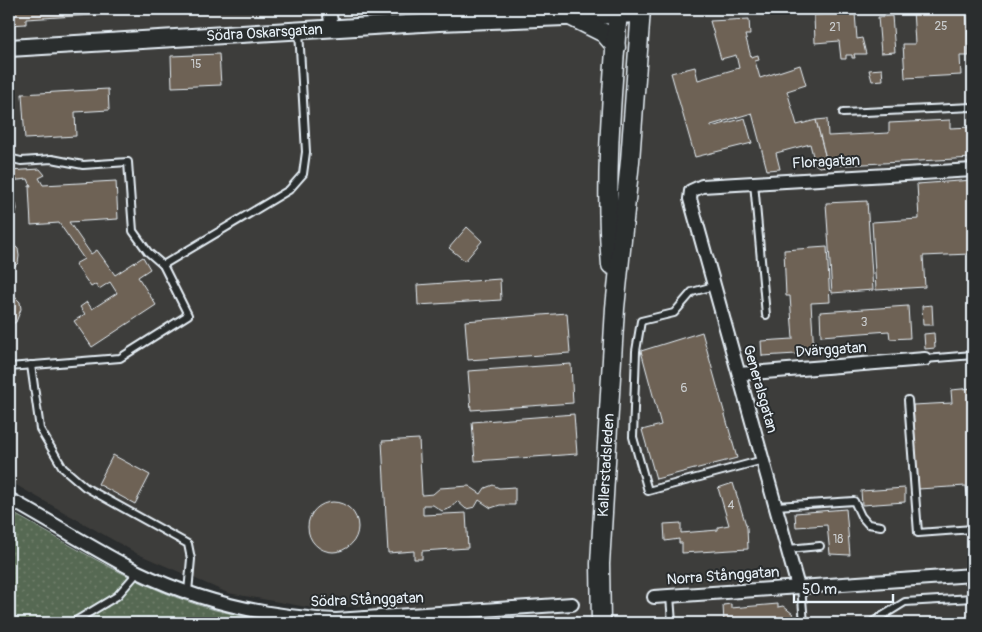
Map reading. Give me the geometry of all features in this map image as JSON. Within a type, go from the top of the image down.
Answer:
[{"type":"main road","name":"Kallerstadsleden","points":[[601,623],[600,564],[615,308],[630,161],[640,11]]},
{"type":"main road","name":"Kallerstadsleden","points":[[615,308],[608,232],[608,158],[618,12]]},
{"type":"main road","points":[[580,13],[604,33],[616,47]]},
{"type":"street","points":[[329,9],[332,28]]},
{"type":"street","name":"Södra Oskarsgatan","points":[[9,48],[332,28],[438,15],[640,11]]},
{"type":"street","name":"Floragatan","points":[[690,199],[691,191],[695,188],[973,170]]},
{"type":"street","name":"Generalsgatan","points":[[690,199],[800,587]]},
{"type":"street","name":"Dvärggatan","points":[[739,374],[925,359]]},
{"type":"street","name":"Södra Stånggatan","points":[[9,499],[138,572],[220,603],[300,618],[366,621],[572,604]]},
{"type":"street","name":"Norra Stånggatan","points":[[654,597],[973,574]]},
{"type":"lane","points":[[163,265],[289,190],[303,174],[306,152],[299,30]]},
{"type":"lane","points":[[843,113],[973,107]]},
{"type":"lane","points":[[9,158],[21,161],[52,160],[83,165],[128,162],[133,231],[148,252],[163,265],[188,315],[120,358],[9,367]]},
{"type":"lane","points":[[754,183],[766,316]]},
{"type":"lane","points":[[714,286],[692,292],[674,313],[641,321],[636,351],[633,437],[648,491],[763,460]]},
{"type":"lane","points":[[925,359],[973,356]]},
{"type":"lane","points":[[31,365],[40,429],[63,468],[85,487],[188,544],[191,559],[188,592]]},
{"type":"lane","points":[[908,400],[918,533],[973,529]]},
{"type":"lane","points":[[776,506],[854,501],[861,516],[868,524],[881,526]]},
{"type":"lane","points":[[788,549],[820,546]]},
{"type":"lane","points":[[72,623],[117,596],[138,572]]},
{"type":"lane","points":[[800,587],[804,623]]},
{"type":"lane","points":[[670,596],[672,623]]},
{"type":"lane","points":[[871,623],[905,602],[973,598]]},
{"type":"shaded area","points":[[9,9],[973,9],[973,623],[373,623],[372,605],[318,609],[228,593],[138,554],[9,481]]},
{"type":"green space","points":[[9,511],[109,566],[161,591],[215,610],[290,623],[9,623]]},
{"type":"building","points":[[109,9],[109,14],[26,19],[26,24],[9,25],[9,10]]},
{"type":"building","points":[[109,9],[217,9],[109,14]]},
{"type":"building","points":[[913,9],[966,9],[969,56],[960,56],[961,75],[905,78],[903,44],[915,44]]},
{"type":"building","points":[[855,13],[857,39],[862,38],[866,54],[854,54],[855,58],[852,58],[852,55],[846,55],[846,59],[841,59],[839,41],[815,43],[814,15]]},
{"type":"building","points":[[892,16],[895,52],[881,53],[878,17]]},
{"type":"building","points":[[749,19],[750,35],[745,35],[751,57],[758,55],[759,60],[755,61],[760,78],[800,65],[806,85],[787,91],[797,125],[816,120],[828,166],[819,167],[815,164],[810,144],[776,153],[780,169],[767,170],[752,113],[711,125],[711,127],[745,118],[752,143],[695,157],[671,73],[695,67],[698,80],[739,68],[736,55],[721,59],[710,21]]},
{"type":"building","points":[[219,54],[221,85],[172,87],[171,56]]},
{"type":"building","points":[[882,69],[883,80],[872,81],[869,70]]},
{"type":"building","points":[[108,89],[109,110],[75,112],[76,136],[25,139],[22,94]]},
{"type":"building","points":[[827,119],[828,136],[889,133],[889,123],[950,120],[950,128],[973,127],[973,158],[828,166],[816,120]]},
{"type":"building","points":[[40,169],[45,175],[39,178],[43,185],[116,181],[118,219],[69,222],[91,254],[97,250],[115,275],[143,257],[150,269],[138,277],[156,305],[92,347],[74,321],[85,314],[80,307],[87,302],[92,309],[117,293],[110,282],[99,289],[96,284],[91,287],[75,264],[84,259],[59,223],[31,225],[29,186],[31,186],[28,179],[9,181],[9,171]]},
{"type":"building","points":[[973,180],[973,258],[970,258],[970,254],[923,256],[925,287],[876,290],[872,222],[919,219],[917,184]]},
{"type":"building","points":[[9,195],[16,203],[17,209],[9,222]]},
{"type":"building","points":[[867,201],[873,290],[832,293],[826,203]]},
{"type":"building","points":[[467,227],[482,241],[465,261],[449,248]]},
{"type":"building","points":[[9,240],[18,249],[18,263],[10,271],[11,293],[20,302],[21,309],[16,322],[9,326]]},
{"type":"building","points":[[827,247],[830,302],[811,303],[814,353],[762,356],[761,341],[793,339],[790,296],[786,296],[784,250]]},
{"type":"building","points":[[500,279],[501,300],[418,305],[417,285]]},
{"type":"building","points":[[932,305],[933,325],[923,325],[922,306]]},
{"type":"building","points":[[908,306],[910,338],[890,339],[889,331],[821,336],[820,312]]},
{"type":"building","points":[[567,313],[570,353],[468,360],[465,321]]},
{"type":"building","points":[[702,332],[737,458],[656,479],[642,430],[661,425],[641,351]]},
{"type":"building","points":[[934,333],[935,348],[925,349],[924,334]]},
{"type":"building","points":[[571,364],[573,403],[471,410],[468,371]]},
{"type":"building","points":[[973,388],[973,499],[968,500],[966,486],[918,489],[913,405],[952,403],[951,390]]},
{"type":"building","points":[[574,414],[577,454],[475,461],[472,422]]},
{"type":"building","points":[[419,439],[422,495],[433,494],[440,488],[469,486],[481,494],[485,488],[493,485],[499,488],[515,487],[515,505],[500,505],[491,508],[479,500],[475,507],[466,509],[457,501],[451,508],[442,511],[433,505],[423,505],[423,515],[466,513],[468,548],[422,551],[422,559],[414,559],[414,551],[388,553],[382,441]]},
{"type":"building","points":[[113,455],[150,475],[135,504],[98,484]]},
{"type":"building","points":[[733,483],[747,528],[748,549],[682,553],[682,543],[679,543],[679,539],[665,541],[664,524],[681,523],[681,533],[718,530],[718,527],[729,525],[718,488]]},
{"type":"building","points":[[905,488],[905,502],[862,505],[861,491]]},
{"type":"building","points":[[333,502],[351,509],[358,527],[351,545],[333,552],[315,545],[308,527],[315,509]]},
{"type":"building","points":[[846,509],[850,555],[830,554],[827,525],[796,527],[795,513]]},
{"type":"building","points":[[731,604],[731,608],[778,604],[778,607],[783,606],[793,614],[793,620],[790,623],[724,623],[723,605]]},
{"type":"building","points":[[577,617],[578,623],[495,623]]}]
